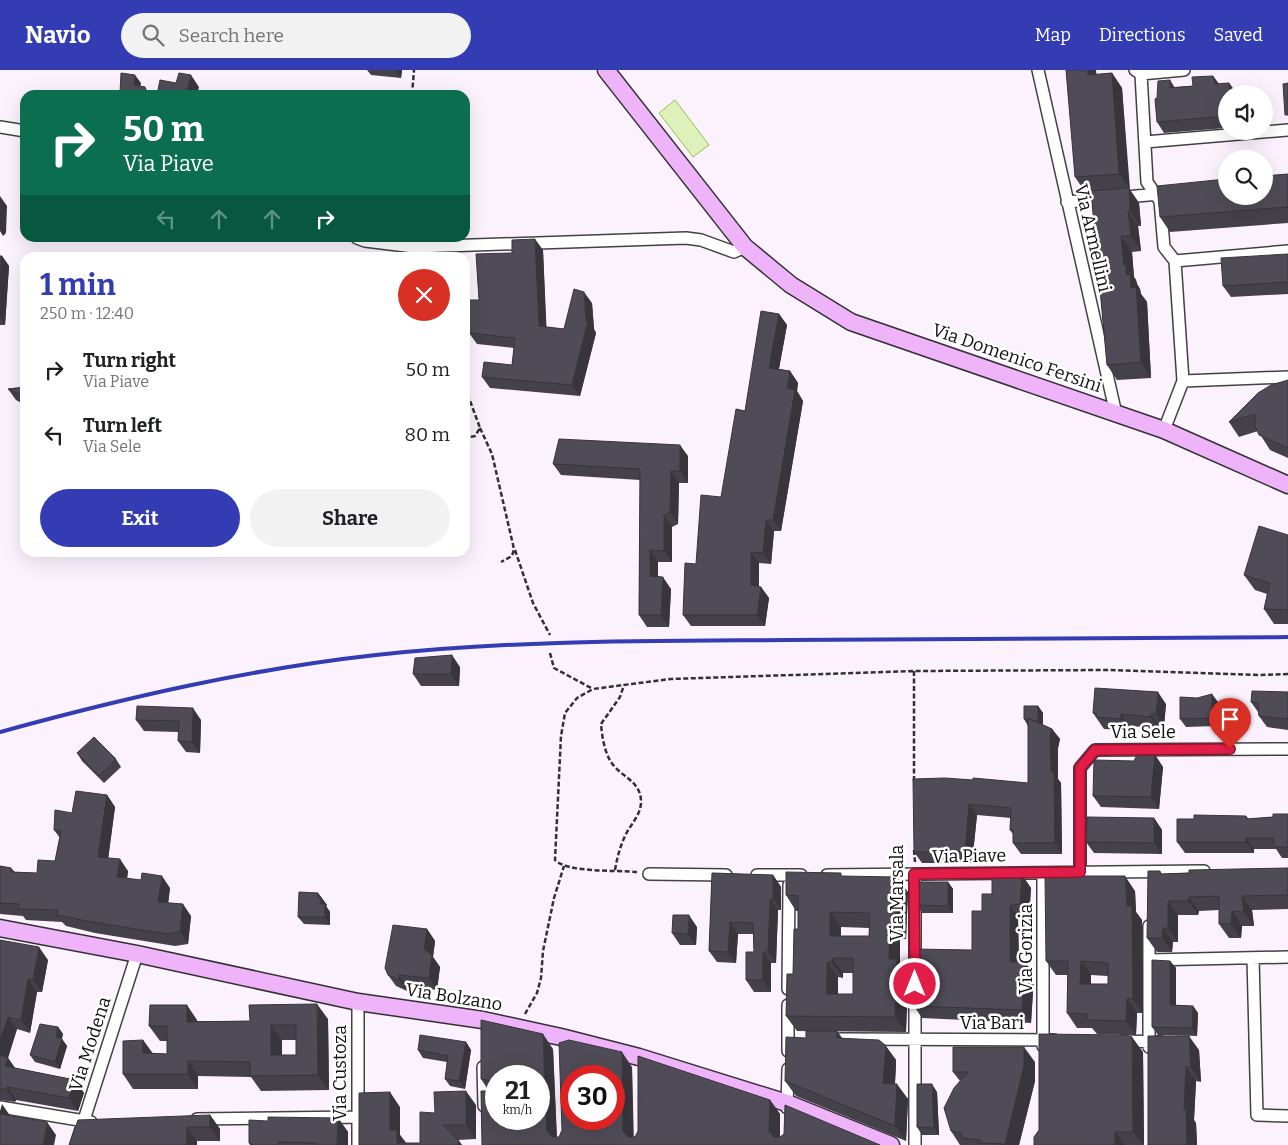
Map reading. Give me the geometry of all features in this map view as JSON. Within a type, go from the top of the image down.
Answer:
[{"type":"street","name":"Via Domenico Fersini","points":[[606,70],[745,247],[791,285],[851,322],[1164,430],[1288,485]]},
{"type":"street","name":"Via Armellini","points":[[1038,70],[1116,414]]},
{"type":"street","points":[[1164,430],[1182,381],[1175,260],[1164,247],[1160,201],[1147,182],[1138,72],[1184,70]]},
{"type":"street","points":[[0,127],[20,130]]},
{"type":"street","points":[[1145,142],[1288,130]]},
{"type":"street","points":[[1067,202],[1173,192]]},
{"type":"street","points":[[373,242],[414,247],[686,238],[701,240],[734,252],[745,247]]},
{"type":"street","points":[[1175,260],[1288,251]]},
{"type":"street","points":[[1182,381],[1288,377]]},
{"type":"street","name":"Via Sele","points":[[1080,872],[1080,768],[1095,750],[1288,749]]},
{"type":"street","name":"Via Piave","points":[[649,874],[813,875],[1080,872],[1149,877],[1219,871]]},
{"type":"street","name":"Via Gorizia","points":[[1043,873],[1043,1059]]},
{"type":"street","name":"Via Marsala","points":[[914,874],[915,1145]]},
{"type":"street","points":[[787,1120],[793,1038],[789,875]]},
{"type":"street","points":[[1149,911],[1150,1060]]},
{"type":"street","name":"Via Bolzano","points":[[0,929],[137,954],[358,1002],[483,1025],[515,1027],[561,1042],[787,1103],[891,1145]]},
{"type":"street","name":"Via Modena","points":[[76,1145],[137,954]]},
{"type":"street","points":[[1150,960],[1288,957]]},
{"type":"street","points":[[1253,958],[1257,1115],[1288,1116]]},
{"type":"street","name":"Via Custoza","points":[[358,1002],[358,1145]]},
{"type":"street","name":"Via Bari","points":[[827,1039],[1062,1040]]},
{"type":"street","points":[[1111,1041],[1178,1042]]},
{"type":"street","points":[[483,1059],[484,1116]]},
{"type":"street","points":[[0,1107],[84,1122],[103,1121]]},
{"type":"street","points":[[181,1119],[250,1122],[358,1117]]},
{"type":"path","points":[[412,90],[414,70]]},
{"type":"path","points":[[470,401],[492,454],[514,549],[533,602],[550,635]]},
{"type":"path","points":[[470,437],[474,436],[480,428]]},
{"type":"path","points":[[501,562],[512,556],[514,549]]},
{"type":"path","points":[[550,653],[554,668],[593,689]]},
{"type":"path","points":[[649,874],[564,866],[555,860],[561,736],[565,713],[577,698],[593,689],[670,679],[914,671],[1109,670],[1251,675],[1288,674]]},
{"type":"path","points":[[914,671],[914,787]]},
{"type":"path","points":[[615,870],[625,837],[640,812],[641,804],[641,795],[637,785],[615,768],[610,760],[602,736],[601,724],[620,697],[624,685]]},
{"type":"path","name":"Via Marsala","points":[[914,845],[914,874]]},
{"type":"path","points":[[515,1027],[537,993],[554,898],[564,866]]},
{"type":"shaded area","points":[[675,100],[709,145],[693,157],[659,113]]},
{"type":"building","points":[[1066,70],[1087,70],[1088,75],[1112,73],[1119,174],[1075,177]]},
{"type":"building","points":[[121,73],[135,75],[134,85],[145,87],[146,90],[120,90]]},
{"type":"building","points":[[179,73],[191,75],[187,90],[158,90],[160,80],[176,83]]},
{"type":"building","points":[[1213,76],[1215,84],[1229,83],[1229,85],[1218,85],[1218,117],[1157,122],[1155,99],[1157,98],[1158,81],[1170,80],[1170,88],[1193,86],[1192,77]]},
{"type":"building","points":[[1288,83],[1288,115],[1285,115],[1283,84]]},
{"type":"building","points":[[1288,174],[1288,207],[1160,217],[1157,186],[1218,180],[1218,205],[1273,205],[1273,175]]},
{"type":"building","points":[[1129,188],[1130,211],[1128,211],[1131,236],[1121,236],[1126,275],[1130,274],[1131,288],[1136,287],[1141,362],[1107,365],[1091,191]]},
{"type":"building","points":[[535,239],[539,326],[564,329],[574,289],[584,292],[586,321],[588,321],[572,385],[482,377],[484,362],[512,365],[515,338],[470,333],[470,300],[479,300],[476,254],[512,253],[512,240]]},
{"type":"building","points":[[1288,254],[1288,282],[1223,286],[1221,258]]},
{"type":"building","points":[[0,256],[2,256],[0,282]]},
{"type":"building","points":[[761,311],[779,314],[769,368],[790,371],[787,388],[795,390],[773,520],[766,520],[763,553],[751,552],[751,585],[761,587],[757,615],[683,615],[685,563],[696,564],[701,495],[721,497],[736,409],[745,411]]},
{"type":"building","points":[[1288,380],[1288,448],[1259,435],[1255,426],[1255,414],[1229,422],[1258,393],[1271,385]]},
{"type":"building","points":[[20,388],[20,395],[8,389]]},
{"type":"building","points":[[559,439],[680,445],[680,471],[671,471],[670,512],[664,515],[664,551],[650,550],[650,576],[663,577],[661,615],[639,615],[640,469],[553,464]]},
{"type":"building","points":[[1259,526],[1288,535],[1288,610],[1264,609],[1270,583],[1244,575]]},
{"type":"building","points":[[452,655],[451,674],[413,674],[415,658]]},
{"type":"building","points":[[1095,688],[1158,692],[1156,714],[1151,714],[1151,717],[1121,714],[1121,719],[1096,717],[1097,714],[1093,713]]},
{"type":"building","points":[[1252,691],[1288,692],[1288,718],[1259,716],[1258,703],[1251,702]]},
{"type":"building","points":[[1212,694],[1212,718],[1180,719],[1180,697],[1197,698]]},
{"type":"building","points":[[137,706],[193,708],[192,742],[178,741],[179,721],[136,720]]},
{"type":"building","points":[[1024,706],[1038,706],[1038,723],[1028,718],[1028,721],[1024,719]]},
{"type":"building","points":[[1028,718],[1052,729],[1050,737],[1051,772],[1054,772],[1055,843],[1013,843],[1013,830],[1010,830],[1011,808],[969,804],[965,852],[935,850],[935,852],[914,852],[913,779],[945,778],[973,780],[973,778],[1028,783]]},
{"type":"building","points":[[94,737],[116,759],[99,776],[77,753]]},
{"type":"building","points":[[1137,755],[1155,755],[1151,797],[1093,796],[1094,760],[1134,761]]},
{"type":"building","points":[[76,791],[107,795],[98,857],[120,859],[117,877],[141,880],[142,873],[162,876],[158,902],[183,904],[180,932],[167,934],[57,915],[58,910],[18,909],[19,904],[0,903],[0,866],[11,868],[11,872],[37,873],[38,860],[55,861],[61,831],[54,830],[55,810],[72,813]]},
{"type":"building","points":[[1273,814],[1288,814],[1288,847],[1275,847],[1273,838],[1246,838],[1246,842],[1177,842],[1177,819],[1194,819],[1194,815],[1246,816],[1246,819],[1273,817]]},
{"type":"building","points":[[1087,817],[1154,818],[1154,843],[1086,842]]},
{"type":"building","points":[[1288,868],[1288,895],[1242,896],[1244,912],[1232,911],[1231,924],[1219,924],[1219,896],[1189,897],[1188,901],[1168,901],[1168,928],[1163,928],[1162,938],[1147,938],[1148,871],[1160,871],[1160,874],[1189,873],[1189,870]]},
{"type":"building","points":[[786,872],[841,873],[841,876],[897,877],[895,924],[890,924],[889,959],[897,959],[895,1017],[786,1016],[787,974],[793,974],[794,929],[798,929],[798,896],[786,895]],"holes":[[[830,912],[870,913],[869,936],[830,936]],[[832,958],[853,958],[853,994],[827,994],[827,962],[832,962]]]},
{"type":"building","points":[[712,873],[773,875],[773,899],[770,899],[768,952],[763,952],[763,980],[746,980],[746,952],[754,952],[753,923],[730,922],[728,952],[709,951]]},
{"type":"building","points":[[1022,875],[1020,904],[1010,905],[1010,962],[1025,962],[1022,1010],[914,1006],[914,949],[972,950],[972,911],[982,911],[982,894],[992,894],[992,876]]},
{"type":"building","points":[[1045,876],[1125,876],[1127,906],[1132,906],[1133,999],[1127,999],[1126,1021],[1087,1020],[1087,1014],[1067,1013],[1068,961],[1046,961]],"holes":[[[1081,961],[1108,963],[1108,984],[1080,984]]]},
{"type":"building","points":[[917,882],[948,882],[948,906],[917,905]]},
{"type":"building","points":[[299,892],[318,893],[318,897],[321,897],[321,904],[325,904],[325,917],[298,917]]},
{"type":"building","points":[[673,915],[689,915],[688,934],[672,933]]},
{"type":"building","points":[[393,925],[427,929],[424,949],[432,955],[429,978],[399,975],[399,980],[388,975],[385,968]]},
{"type":"building","points":[[0,940],[39,947],[33,980],[28,979],[21,1020],[8,1017],[0,1041]]},
{"type":"building","points":[[1152,960],[1170,961],[1170,1005],[1193,1006],[1192,1028],[1152,1027]]},
{"type":"building","points":[[317,1004],[318,1075],[250,1076],[250,1062],[188,1061],[188,1074],[123,1074],[123,1041],[143,1040],[143,1053],[167,1054],[167,1026],[149,1026],[150,1005],[187,1005],[187,1022],[250,1021],[249,1005]],"holes":[[[271,1025],[296,1025],[296,1055],[271,1055]]]},
{"type":"building","points":[[481,1020],[543,1034],[544,1065],[485,1065],[485,1080],[481,1079]]},
{"type":"building","points":[[40,1024],[58,1027],[56,1037],[62,1039],[55,1062],[30,1055]]},
{"type":"building","points":[[806,1031],[837,1031],[837,1038],[879,1040],[885,1045],[883,1083],[897,1084],[895,1126],[785,1081],[786,1037],[806,1038]]},
{"type":"building","points":[[1039,1034],[1125,1035],[1132,1037],[1133,1132],[1115,1132],[1115,1145],[1034,1145],[1034,1137],[1039,1130]]},
{"type":"building","points":[[420,1035],[466,1042],[459,1081],[445,1079],[448,1056],[418,1050]]},
{"type":"building","points":[[1148,1036],[1189,1036],[1191,1067],[1186,1067],[1184,1109],[1186,1109],[1187,1145],[1148,1145]]},
{"type":"building","points":[[569,1040],[622,1052],[622,1065],[560,1065],[560,1072],[559,1043]]},
{"type":"building","points":[[953,1047],[1024,1047],[1024,1066],[1005,1144],[979,1143],[980,1140],[962,1138],[961,1133],[951,1131],[944,1108],[954,1088],[968,1072],[953,1072]]},
{"type":"building","points":[[0,1055],[8,1058],[5,1066],[75,1080],[69,1098],[7,1087],[6,1089],[0,1089]]},
{"type":"building","points":[[638,1056],[770,1100],[769,1131],[774,1137],[780,1137],[784,1134],[785,1105],[880,1145],[482,1145],[481,1091],[485,1091],[485,1130],[547,1130],[552,1137],[559,1137],[562,1130],[623,1130],[628,1137],[635,1137],[638,1131]]},
{"type":"building","points":[[917,1084],[932,1084],[934,1128],[917,1127]]},
{"type":"building","points":[[466,1091],[466,1125],[443,1125],[459,1141],[457,1145],[359,1145],[359,1093],[390,1092],[390,1130],[397,1130],[397,1143],[420,1143],[420,1112],[435,1113],[434,1092]]},
{"type":"building","points":[[0,1114],[47,1122],[43,1145],[0,1145]]},
{"type":"building","points":[[210,1115],[210,1127],[187,1127],[187,1145],[69,1145],[78,1120]]},
{"type":"building","points":[[268,1117],[338,1118],[337,1145],[278,1142],[278,1145],[252,1145],[249,1143],[249,1120],[268,1121]]},
{"type":"railway","points":[[0,732],[140,696],[281,668],[376,655],[479,646],[632,641],[1288,637]]},
{"type":"route","points":[[915,984],[914,874],[1080,872],[1080,768],[1095,750],[1230,749]]}]
